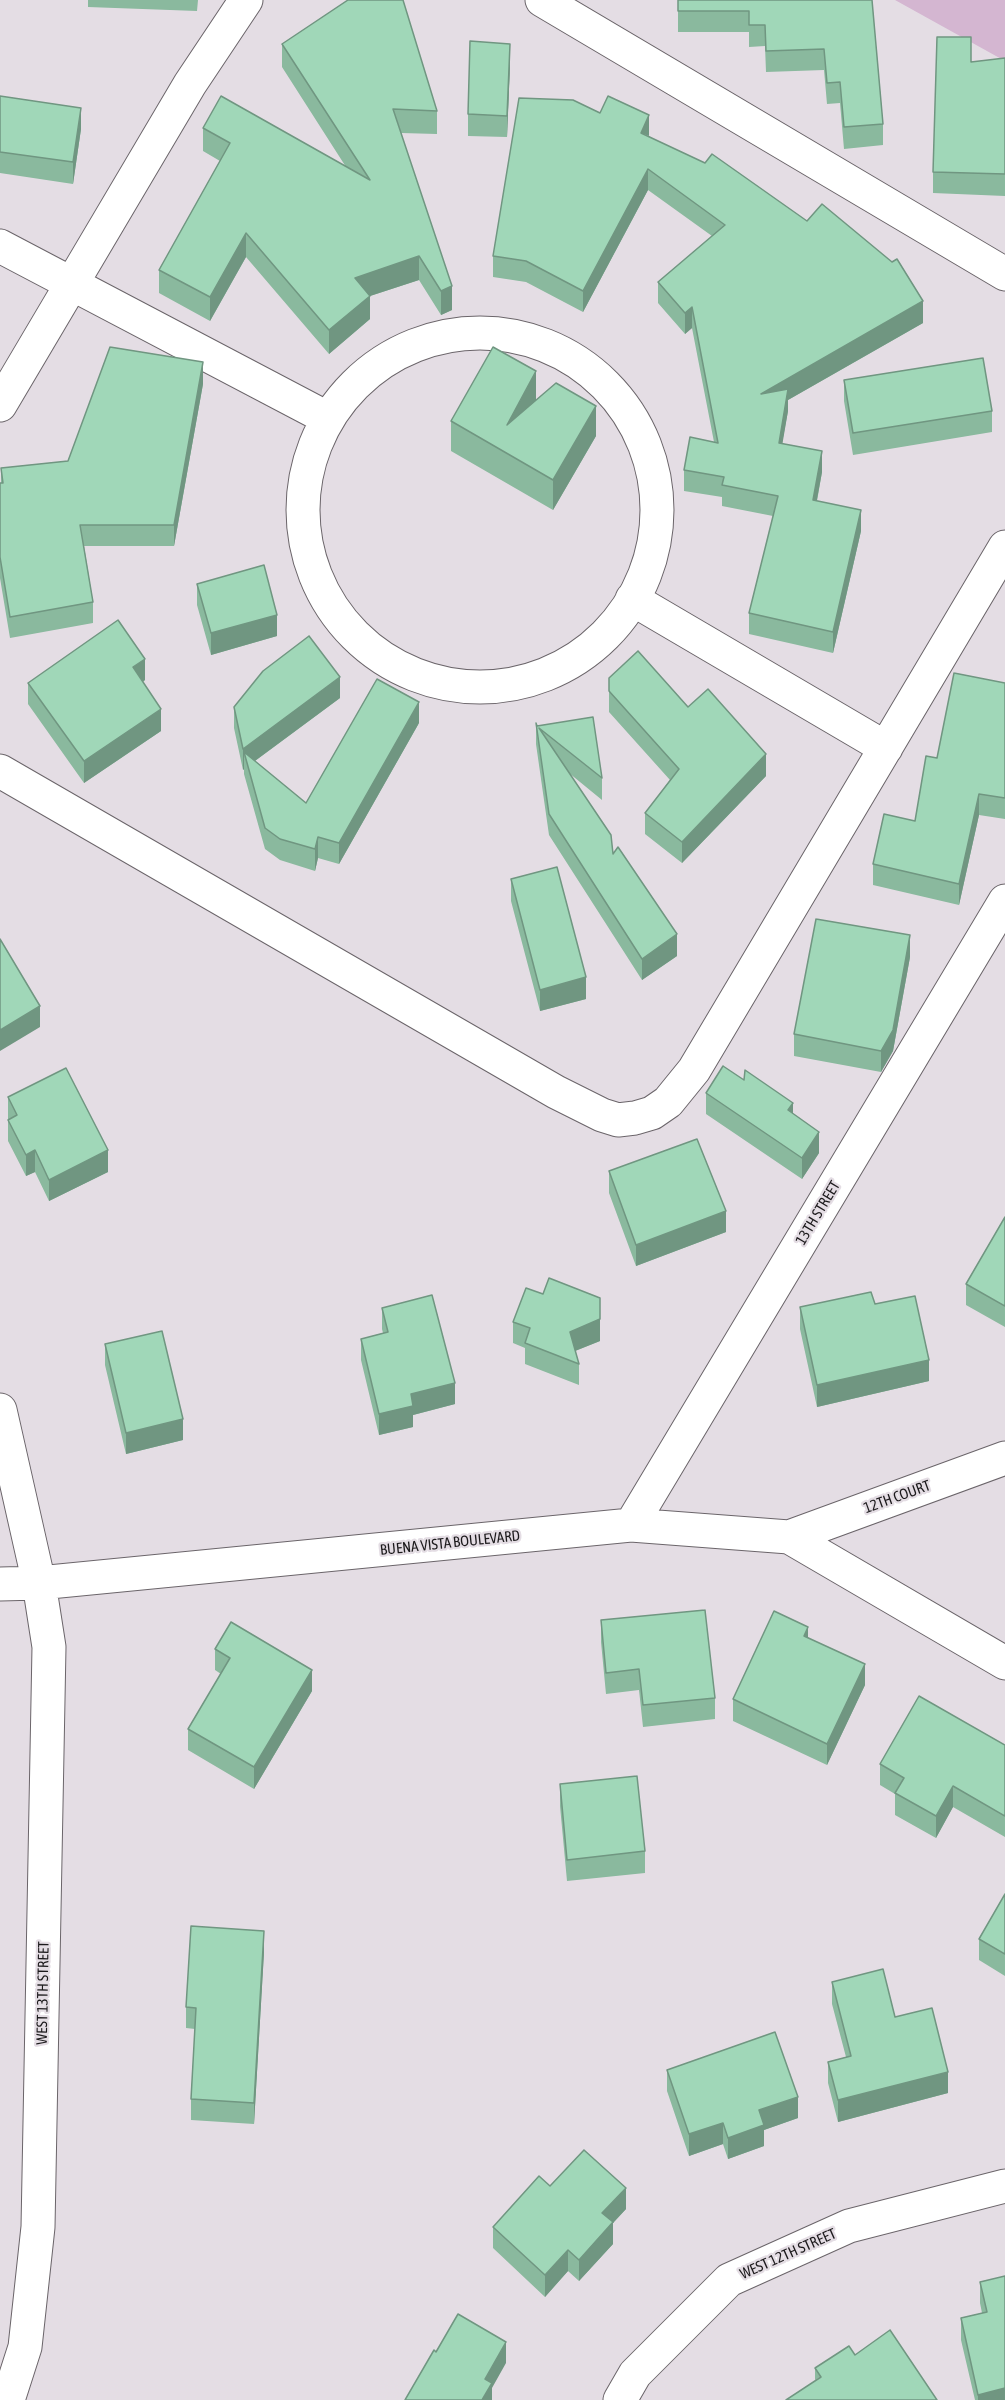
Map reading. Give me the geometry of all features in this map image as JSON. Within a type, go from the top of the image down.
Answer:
[{"type":"street","points":[[0,405],[190,84],[246,0]]},
{"type":"street","points":[[542,0],[1005,274]]},
{"type":"street","points":[[0,246],[327,418]]},
{"type":"street","points":[[479,332],[506,334],[534,339],[561,350],[585,365],[609,387],[628,416],[645,451],[651,481],[651,547],[643,576],[632,599],[601,641],[581,658],[558,671],[529,682],[472,687],[444,683],[417,675],[392,662],[372,649],[333,611],[310,563],[305,497],[310,465],[327,418],[365,374],[388,357],[447,335],[479,332]]},
{"type":"street","points":[[0,771],[556,1092],[602,1115],[618,1120],[652,1113],[668,1102],[694,1070],[1005,548]]},
{"type":"street","points":[[632,599],[886,748]]},
{"type":"street","name":"13TH STREET","points":[[632,1525],[1005,901]]},
{"type":"street","points":[[0,1410],[39,1583]]},
{"type":"street","name":"12TH COURT","points":[[789,1537],[1005,1458]]},
{"type":"street","name":"BUENA VISTA BOULEVARD","points":[[0,1584],[39,1583],[632,1525],[789,1537],[1005,1663]]},
{"type":"street","name":"WEST 13TH STREET","points":[[9,2400],[25,2347],[38,2227],[49,1647],[39,1583]]},
{"type":"street","name":"WEST 12TH STREET","points":[[620,2400],[635,2374],[729,2280],[849,2226],[1005,2186]]},
{"type":"shaded area","points":[[895,0],[1005,0],[1005,61]]},
{"type":"building","points":[[348,0],[403,0],[437,111],[393,109],[452,286],[441,291],[419,256],[355,278],[370,296],[329,330],[246,233],[210,297],[159,270],[230,143],[203,128],[221,96],[370,180],[282,44]]},
{"type":"building","points":[[678,0],[872,0],[883,124],[844,127],[840,82],[827,83],[824,49],[766,51],[765,25],[749,25],[749,11],[678,11]]},
{"type":"building","points":[[937,37],[971,37],[971,62],[1005,58],[1005,174],[933,172]]},
{"type":"building","points":[[470,41],[510,44],[507,116],[468,114]]},
{"type":"building","points":[[0,96],[81,108],[73,162],[0,152]]},
{"type":"building","points":[[608,96],[649,115],[641,133],[705,163],[712,154],[807,221],[822,204],[892,262],[897,259],[923,301],[761,394],[788,389],[779,443],[822,451],[813,500],[861,510],[833,632],[749,613],[778,496],[722,485],[724,477],[684,470],[690,437],[718,443],[692,307],[685,313],[658,282],[725,225],[648,169],[583,291],[526,261],[493,256],[519,98],[573,100],[600,113]]},
{"type":"building","points":[[110,347],[203,362],[174,525],[80,525],[93,602],[10,617],[0,557],[0,483],[3,483],[1,468],[68,461]]},
{"type":"building","points":[[493,347],[536,371],[507,425],[556,383],[596,406],[553,480],[451,421]]},
{"type":"building","points":[[983,358],[992,411],[853,433],[844,380]]},
{"type":"building","points":[[264,565],[277,615],[211,633],[197,584]]},
{"type":"building","points":[[118,620],[145,659],[133,667],[161,709],[84,761],[28,683]]},
{"type":"building","points":[[309,636],[340,677],[243,749],[234,707],[263,671]]},
{"type":"building","points":[[638,651],[688,707],[708,689],[766,754],[682,842],[645,813],[679,769],[609,691],[609,678]]},
{"type":"building","points":[[954,673],[1005,683],[1005,798],[979,794],[959,884],[873,864],[884,814],[915,821],[926,756],[937,758]]},
{"type":"building","points":[[377,679],[419,702],[339,843],[318,837],[315,849],[280,839],[265,828],[244,752],[306,803]]},
{"type":"building","points":[[593,717],[602,778],[539,728],[611,835],[613,854],[618,847],[677,934],[642,959],[549,814],[536,723],[537,726]]},
{"type":"building","points":[[557,867],[586,977],[540,990],[511,879]]},
{"type":"building","points":[[816,919],[910,935],[893,1030],[881,1051],[794,1034]]},
{"type":"building","points":[[0,939],[40,1006],[0,1030]]},
{"type":"building","points":[[723,1066],[744,1080],[745,1070],[793,1103],[788,1110],[819,1132],[802,1158],[706,1093]]},
{"type":"building","points":[[66,1068],[108,1150],[49,1180],[35,1150],[26,1155],[8,1120],[17,1115],[8,1097]]},
{"type":"building","points":[[697,1139],[726,1211],[636,1245],[609,1171]]},
{"type":"building","points":[[1005,1217],[1005,1306],[966,1284]]},
{"type":"building","points":[[549,1278],[600,1298],[600,1319],[570,1332],[579,1364],[525,1343],[530,1328],[513,1322],[526,1288],[543,1294]]},
{"type":"building","points":[[871,1292],[875,1304],[915,1296],[929,1360],[817,1385],[800,1307]]},
{"type":"building","points":[[432,1295],[455,1383],[411,1394],[413,1406],[379,1414],[361,1339],[388,1332],[382,1308]]},
{"type":"building","points":[[162,1331],[183,1419],[126,1433],[105,1344]]},
{"type":"building","points":[[705,1610],[715,1698],[643,1705],[639,1669],[606,1673],[601,1620]]},
{"type":"building","points":[[774,1611],[808,1627],[804,1636],[865,1664],[827,1744],[733,1699]]},
{"type":"building","points":[[231,1622],[312,1670],[254,1767],[188,1729],[230,1658],[215,1649]]},
{"type":"building","points":[[919,1696],[1005,1745],[1005,1816],[953,1786],[936,1816],[895,1793],[904,1778],[880,1764]]},
{"type":"building","points":[[637,1776],[645,1851],[567,1860],[560,1784]]},
{"type":"building","points":[[1005,1894],[1005,1954],[979,1939]]},
{"type":"building","points":[[191,1926],[264,1931],[254,2103],[191,2099],[196,2008],[186,2007]]},
{"type":"building","points":[[883,1969],[895,2017],[932,2008],[948,2072],[838,2100],[828,2062],[851,2056],[832,1982]]},
{"type":"building","points":[[775,2032],[798,2097],[759,2110],[764,2125],[728,2138],[723,2123],[689,2134],[667,2070]]},
{"type":"building","points":[[584,2150],[626,2188],[602,2213],[613,2222],[579,2260],[568,2250],[545,2275],[493,2227],[539,2176],[550,2186]]},
{"type":"building","points":[[1005,2276],[1005,2388],[978,2395],[961,2318],[987,2312],[980,2282]]},
{"type":"building","points":[[458,2314],[506,2342],[485,2379],[492,2383],[482,2400],[405,2400],[434,2350],[436,2352]]},
{"type":"building","points":[[890,2330],[937,2400],[786,2400],[821,2377],[815,2368],[849,2346],[855,2355]]}]
